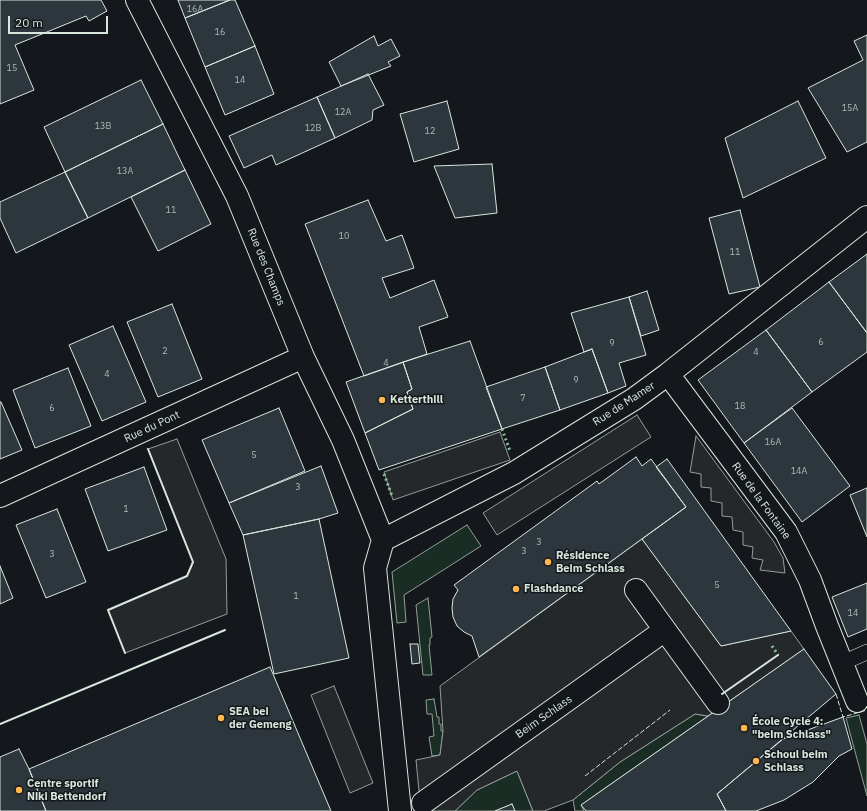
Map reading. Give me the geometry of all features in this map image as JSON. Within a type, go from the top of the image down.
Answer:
[{"type":"street","name":"Rue des Champs","points":[[137,0],[237,196],[303,357],[343,440],[383,540]]},
{"type":"street","name":"Rue de Mamer","points":[[383,540],[514,473],[634,400],[867,217]]},
{"type":"street","name":"Rue du Pont","points":[[0,496],[303,357]]},
{"type":"street","name":"Rue de la Fontaine","points":[[668,374],[786,532],[810,580],[857,701]]},
{"type":"street","points":[[383,540],[375,568],[400,811]]},
{"type":"street","points":[[636,590],[718,703]]},
{"type":"street","name":"Beim Schlass","points":[[423,803],[665,630]]},
{"type":"lane","points":[[842,664],[867,652]]},
{"type":"green space","points":[[467,525],[481,546],[404,595],[406,622],[397,623],[392,572]]},
{"type":"green space","points":[[428,598],[432,637],[430,638],[429,645],[432,675],[423,675],[416,605]]},
{"type":"green space","points":[[434,699],[437,717],[439,717],[439,724],[441,724],[441,731],[443,731],[440,755],[432,756],[429,737],[434,736],[432,714],[427,714],[426,700]]},
{"type":"green space","points":[[695,714],[708,716],[581,805],[584,811],[575,811],[573,800],[620,762]]},
{"type":"green space","points":[[859,715],[867,744],[867,796],[846,718]]},
{"type":"green space","points":[[517,771],[533,811],[515,811],[512,804],[495,811],[455,811],[477,790]]},
{"type":"shaded area","points":[[637,415],[651,437],[497,535],[483,513]]},
{"type":"shaded area","points":[[500,432],[510,460],[393,500],[384,472]]},
{"type":"shaded area","points":[[696,436],[774,542],[783,558],[785,573],[760,570],[763,560],[752,558],[753,547],[743,545],[743,532],[733,530],[732,517],[722,516],[722,503],[711,501],[711,488],[701,487],[701,474],[690,472]]},
{"type":"shaded area","points":[[177,439],[226,559],[227,614],[125,653],[108,610],[187,576],[193,562],[148,449]]},
{"type":"shaded area","points":[[642,539],[721,646],[791,631],[804,649],[708,716],[695,714],[620,762],[573,800],[544,811],[533,811],[517,771],[477,790],[455,811],[421,811],[416,760],[440,755],[443,731],[440,686]]},
{"type":"shaded area","points":[[334,686],[373,783],[350,793],[311,695]]},
{"type":"building","points":[[0,0],[101,0],[107,11],[89,21],[86,16],[15,45],[34,90],[0,104]]},
{"type":"building","points":[[178,0],[230,0],[185,18]]},
{"type":"building","points":[[230,0],[235,0],[255,46],[205,67],[185,18]]},
{"type":"building","points":[[867,35],[867,142],[847,152],[808,88],[863,60],[854,41]]},
{"type":"building","points":[[374,36],[378,46],[391,39],[400,56],[388,62],[391,66],[341,86],[329,62]]},
{"type":"building","points":[[255,46],[274,94],[225,115],[205,67]]},
{"type":"building","points":[[368,74],[384,105],[373,110],[372,120],[335,138],[317,97]]},
{"type":"building","points":[[141,80],[163,124],[65,172],[44,127]]},
{"type":"building","points":[[317,97],[335,138],[276,165],[272,155],[244,168],[229,136]]},
{"type":"building","points":[[447,101],[459,149],[414,162],[400,114]]},
{"type":"building","points":[[798,101],[826,158],[743,198],[725,138]]},
{"type":"building","points":[[163,124],[185,170],[88,218],[65,172]]},
{"type":"building","points":[[492,164],[497,213],[455,218],[434,166]]},
{"type":"building","points":[[185,170],[211,224],[158,251],[131,197]]},
{"type":"building","points":[[65,172],[88,218],[16,253],[0,218],[0,202]]},
{"type":"building","points":[[368,200],[386,241],[402,235],[414,268],[382,278],[390,298],[434,280],[448,317],[419,327],[427,354],[364,376],[305,224]]},
{"type":"building","points":[[740,210],[760,287],[729,294],[709,218]]},
{"type":"building","points":[[867,254],[867,333],[829,282]]},
{"type":"building","points":[[829,282],[867,333],[867,352],[812,392],[766,330]]},
{"type":"building","points":[[647,291],[659,330],[641,336],[629,297]]},
{"type":"building","points":[[629,297],[646,355],[619,363],[626,386],[608,393],[592,349],[584,352],[571,313]]},
{"type":"building","points":[[172,304],[202,379],[158,397],[127,322]]},
{"type":"building","points":[[113,326],[146,402],[102,421],[69,345]]},
{"type":"building","points":[[766,330],[812,392],[744,443],[698,380]]},
{"type":"building","points":[[470,341],[502,429],[379,470],[365,433],[413,409],[407,392],[412,389],[403,362]]},
{"type":"building","points":[[592,349],[608,393],[560,410],[545,367]]},
{"type":"building","name":"Ketterthill","points":[[403,362],[412,389],[407,392],[413,409],[365,433],[346,382]]},
{"type":"building","points":[[545,367],[560,410],[502,429],[486,387]]},
{"type":"building","points":[[68,368],[91,426],[35,448],[13,390]]},
{"type":"building","points":[[0,402],[22,450],[0,459]]},
{"type":"building","points":[[279,408],[305,471],[229,503],[202,440]]},
{"type":"building","points":[[792,408],[850,486],[802,522],[744,443]]},
{"type":"building","name":"Résidence Beim Schlass","points":[[636,457],[642,466],[651,459],[686,507],[479,657],[472,636],[457,626],[453,617],[453,599],[458,590],[454,585],[597,481],[599,484]]},
{"type":"building","name":"Résidence Beim Schlass","points":[[667,459],[791,631],[721,646],[642,539],[686,507],[656,467]]},
{"type":"building","points":[[321,466],[338,513],[319,519],[243,535],[229,503]]},
{"type":"building","points":[[144,467],[167,530],[108,551],[85,489]]},
{"type":"building","points":[[867,488],[867,537],[850,495]]},
{"type":"building","points":[[57,509],[86,582],[46,598],[16,525]]},
{"type":"building","points":[[319,519],[349,658],[274,674],[243,535]]},
{"type":"building","points":[[0,566],[13,598],[0,604]]},
{"type":"building","points":[[867,583],[867,629],[848,637],[832,597]]},
{"type":"building","points":[[410,644],[418,644],[420,663],[412,664]]},
{"type":"building","name":"École Cycle 4: \"beim Schlass\"","points":[[804,649],[836,694],[717,794],[726,811],[586,811],[581,805]]},
{"type":"building","name":"SEA bei der Gemeng","points":[[270,667],[331,811],[46,811],[29,769]]},
{"type":"building","points":[[843,717],[852,749],[839,756],[813,782],[784,800],[756,811],[726,811],[717,794],[783,739]]},
{"type":"building","name":"Centre sportif Niki Bettendorf","points":[[19,749],[46,811],[0,811],[0,757]]},
{"type":"building","points":[[512,804],[515,811],[495,811]]},
{"type":"hedge","points":[[502,429],[510,451]]},
{"type":"hedge","points":[[384,474],[392,496]]},
{"type":"hedge","points":[[772,646],[778,655]]},
{"type":"fence","points":[[836,694],[843,717],[867,710]]},
{"type":"fence","points":[[585,776],[670,710]]},
{"type":"wall","points":[[125,653],[108,610],[187,576],[193,562],[148,449]]},
{"type":"wall","points":[[0,724],[225,630]]},
{"type":"wall","points":[[722,694],[778,655]]},
{"type":"place","name":"Ketterthill","points":[[382,400]]},
{"type":"place","name":"Résidence Beim Schlass","points":[[548,562]]},
{"type":"place","name":"Flashdance","points":[[516,589]]},
{"type":"place","name":"SEA bei der Gemeng","points":[[221,718]]},
{"type":"place","name":"École Cycle 4: \"beim Schlass\"","points":[[744,728]]},
{"type":"place","name":"Schoul beim Schlass","points":[[756,761]]},
{"type":"place","name":"Centre sportif Niki Bettendorf","points":[[19,790]]}]
